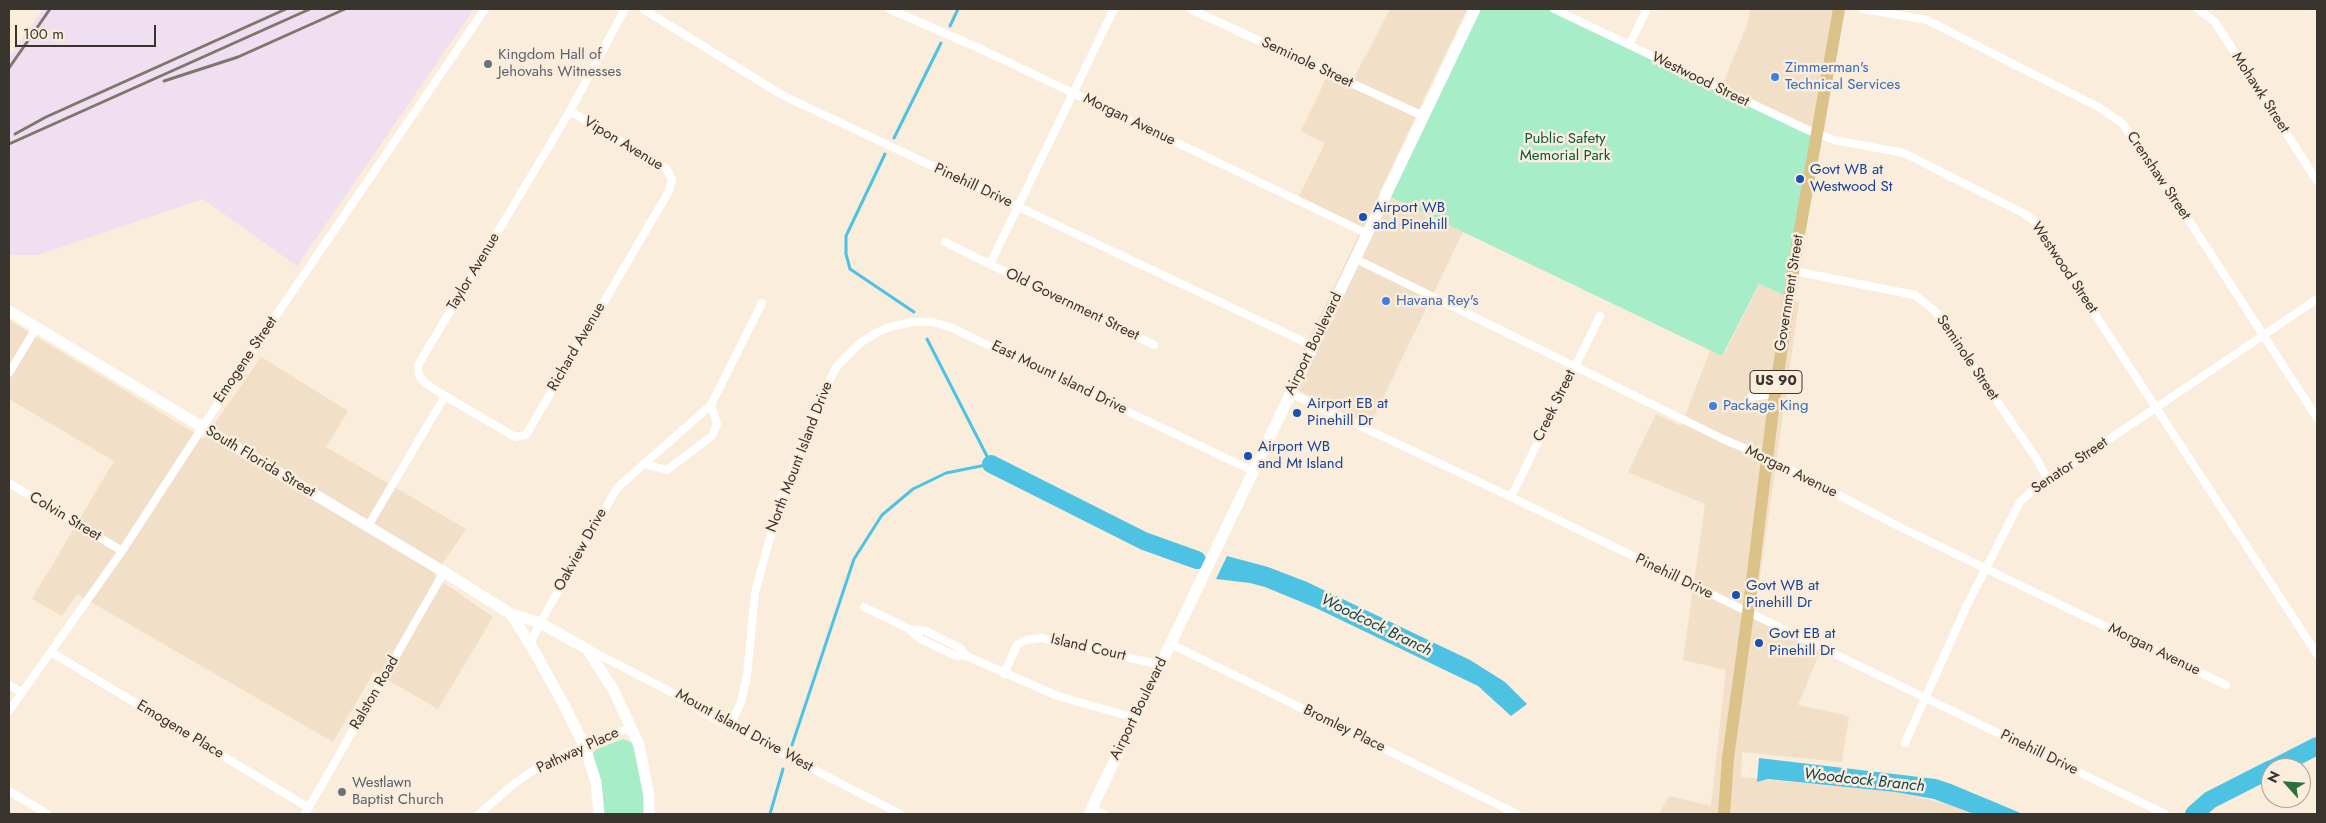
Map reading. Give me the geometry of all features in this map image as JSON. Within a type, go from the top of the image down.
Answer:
[{"type":"main road","name":"Government Street","points":[[1724,814],[1728,758],[1748,613],[1774,394],[1839,9]]},
{"type":"street","name":"Emogene Street","points":[[9,711],[122,551],[202,427],[485,9]]},
{"type":"street","name":"Taylor Avenue","points":[[445,396],[425,383],[419,375],[418,365],[570,112],[625,9]]},
{"type":"street","name":"Pinehill Drive","points":[[643,9],[782,96],[1313,346]]},
{"type":"street","name":"Morgan Avenue","points":[[890,9],[985,50],[1368,234]]},
{"type":"street","name":"Old Government Street","points":[[990,264],[1114,9]]},
{"type":"street","name":"Seminole Street","points":[[1190,9],[1423,116]]},
{"type":"street","name":"Airport Boulevard","points":[[1090,811],[1475,9]]},
{"type":"street","name":"Westwood Street","points":[[1554,9],[1817,134],[1834,140],[1904,153],[2025,214],[2034,221],[2317,654]]},
{"type":"street","points":[[1629,45],[1647,9]]},
{"type":"street","name":"Crenshaw Street","points":[[1863,9],[1928,20],[2100,108],[2122,123],[2317,418]]},
{"type":"street","name":"Mohawk Street","points":[[2198,9],[2209,11],[2317,181]]},
{"type":"street","name":"Vipon Avenue","points":[[570,112],[667,169],[672,180]]},
{"type":"street","name":"Richard Avenue","points":[[445,396],[515,437],[526,435],[669,191],[672,180]]},
{"type":"street","name":"Old Government Street","points":[[945,242],[1154,346]]},
{"type":"street","name":"Morgan Avenue","points":[[1356,259],[1574,367],[1766,458],[1896,525],[2226,685]]},
{"type":"street","name":"Seminole Street","points":[[1794,271],[1915,295],[1936,312],[2036,458],[2048,480]]},
{"type":"street","name":"Senator Street","points":[[1905,743],[1966,607],[2020,502],[2048,480],[2317,299]]},
{"type":"street","name":"Oakview Drive","points":[[530,644],[617,488],[711,405],[762,304]]},
{"type":"street","name":"South Florida Street","points":[[9,311],[511,614],[540,623],[587,649],[613,689],[632,727],[644,764],[649,796],[649,814]]},
{"type":"street","name":"Creek Street","points":[[1511,497],[1600,316]]},
{"type":"street","name":"East Mount Island Drive","points":[[860,343],[876,333],[903,323],[918,321],[950,327],[1253,472]]},
{"type":"street","points":[[9,373],[36,328]]},
{"type":"street","name":"North Mount Island Drive","points":[[730,726],[742,702],[748,676],[754,593],[780,500],[826,385],[837,366],[860,343]]},
{"type":"street","name":"Pinehill Drive","points":[[1290,393],[1511,497],[2164,814]]},
{"type":"street","points":[[1751,397],[1774,394]]},
{"type":"street","points":[[368,526],[445,396]]},
{"type":"street","points":[[644,464],[667,470],[712,436],[717,424],[711,405]]},
{"type":"street","name":"Colvin Street","points":[[9,483],[122,551]]},
{"type":"street","name":"Ralston Road","points":[[307,811],[444,572]]},
{"type":"street","points":[[864,606],[909,629],[920,640],[956,656],[966,656],[1058,696],[1135,718]]},
{"type":"street","name":"South Florida Street","points":[[511,614],[573,720],[596,782],[599,814]]},
{"type":"street","name":"Island Court","points":[[1004,674],[1017,645],[1026,640],[1041,638],[1161,665]]},
{"type":"street","name":"Bromley Place","points":[[1170,644],[1517,814]]},
{"type":"street","name":"Mount Island Drive West","points":[[587,649],[673,693],[706,714],[900,814]]},
{"type":"street","name":"Emogene Place","points":[[50,652],[307,811]]},
{"type":"street","points":[[9,685],[21,692]]},
{"type":"street","name":"Pathway Place","points":[[479,814],[516,782],[564,754],[632,727]]},
{"type":"street","points":[[9,791],[47,814]]},
{"type":"street","points":[[1090,811],[1104,814]]},
{"type":"shaded area","points":[[43,9],[474,9],[297,266],[203,199],[38,255],[9,255],[9,57]]},
{"type":"shaded area","points":[[1390,9],[1467,9],[1379,193],[1463,232],[1370,425],[1287,385],[1362,228],[1299,196],[1325,143],[1301,131],[1331,68],[1354,78]]},
{"type":"shaded area","points":[[1750,9],[1844,9],[1824,132],[1722,86],[1747,25]]},
{"type":"shaded area","points":[[1760,284],[1799,302],[1755,611],[1823,644],[1798,705],[1849,716],[1842,762],[1742,752],[1741,777],[1895,792],[1948,804],[1974,814],[1659,814],[1669,796],[1711,806],[1726,670],[1683,660],[1705,504],[1628,472],[1656,414],[1681,426],[1710,351],[1723,356]]},
{"type":"shaded area","points":[[9,320],[204,439],[261,357],[348,411],[326,447],[466,529],[434,576],[493,617],[438,709],[374,672],[333,742],[77,594],[62,616],[32,599],[114,461],[9,399]]},
{"type":"green space","name":"Public Safety Memorial Park","points":[[1475,9],[1554,9],[1817,134],[1789,297],[1759,284],[1722,356],[1386,195]]},
{"type":"green space","points":[[623,739],[631,742],[633,745],[642,786],[645,814],[604,814],[593,753],[597,749]]},
{"type":"water","points":[[1227,556],[1268,567],[1307,582],[1470,660],[1505,682],[1527,704],[1511,716],[1478,686],[1316,608],[1265,587],[1250,583],[1216,579]]},
{"type":"water","points":[[1759,758],[1936,779],[2023,814],[1974,814],[1934,799],[1895,792],[1768,779],[1757,782]]},
{"type":"waterway","points":[[950,26],[958,9]]},
{"type":"waterway","points":[[894,138],[941,43]]},
{"type":"waterway","points":[[885,154],[846,236],[846,254],[850,269],[914,312]]},
{"type":"waterway","points":[[792,745],[854,559],[882,515],[913,489],[946,473],[991,464],[927,339]]},
{"type":"waterway","name":"Woodcock Branch","points":[[991,464],[1144,541],[1197,560]]},
{"type":"waterway","points":[[2294,758],[2317,746]]},
{"type":"waterway","points":[[770,814],[783,769]]},
{"type":"waterway","points":[[2194,814],[2210,800],[2261,774]]},
{"type":"railway","points":[[9,68],[50,9]]},
{"type":"railway","points":[[15,134],[46,117],[286,9]]},
{"type":"railway","points":[[9,144],[310,9]]},
{"type":"railway","points":[[164,81],[238,57],[345,9]]},
{"type":"place","name":"Kingdom Hall of Jehovahs Witnesses","points":[[488,64]]},
{"type":"place","name":"Zimmerman's Technical Services","points":[[1775,77]]},
{"type":"place","name":"Govt WB at Westwood St","points":[[1800,179]]},
{"type":"place","name":"Airport WB and Pinehill","points":[[1363,217]]},
{"type":"place","name":"Havana Rey's","points":[[1386,301]]},
{"type":"place","name":"Package King","points":[[1713,406]]},
{"type":"place","name":"Airport EB at Pinehill Dr","points":[[1297,413]]},
{"type":"place","name":"Airport WB and Mt Island","points":[[1248,456]]},
{"type":"place","name":"Govt WB at Pinehill Dr","points":[[1736,595]]},
{"type":"place","name":"Govt EB at Pinehill Dr","points":[[1759,643]]},
{"type":"place","name":"Westlawn Baptist Church","points":[[342,792]]}]
